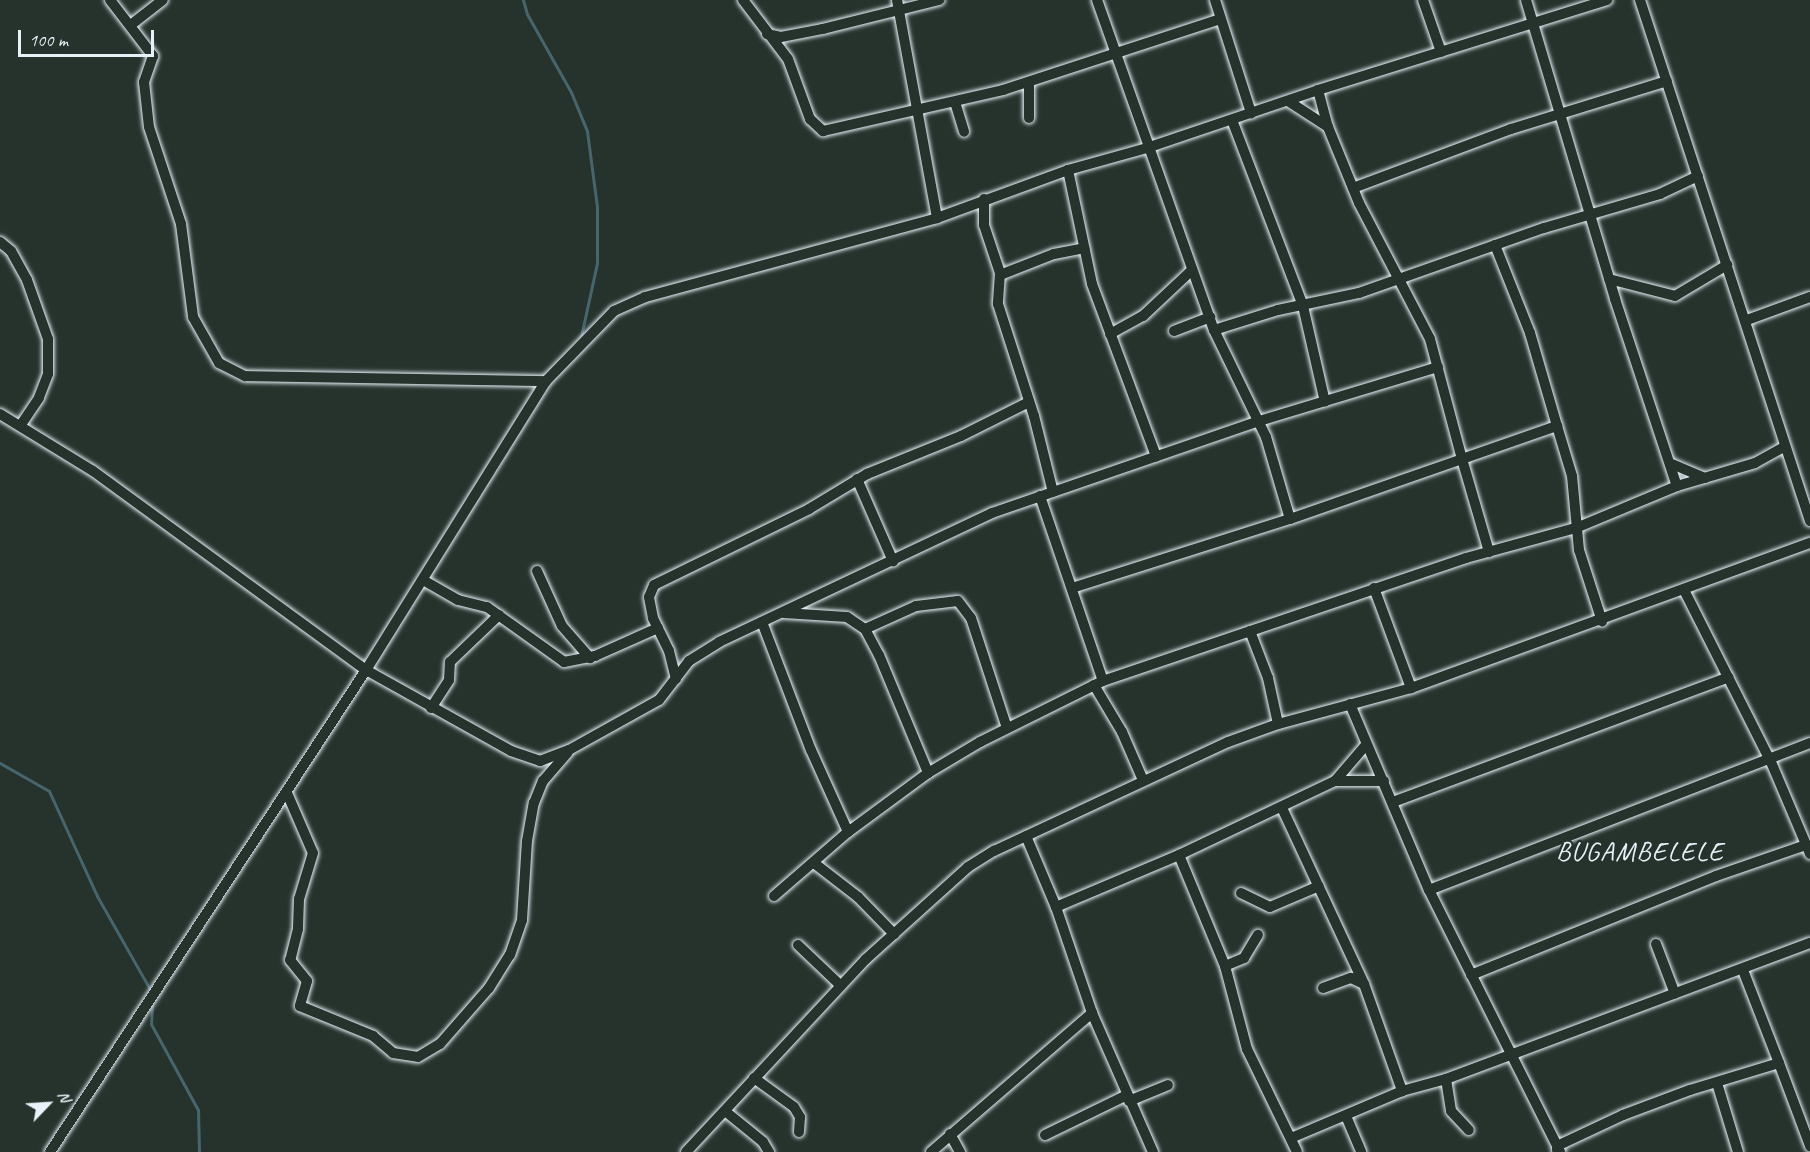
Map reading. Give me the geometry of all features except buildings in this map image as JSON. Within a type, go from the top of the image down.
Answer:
[{"type":"street","points":[[110,0],[132,24],[153,56],[144,82],[149,127],[181,224],[193,317],[219,363],[245,376],[546,381]]},
{"type":"street","points":[[132,24],[162,0]]},
{"type":"street","points":[[743,0],[766,34],[792,65],[810,119],[819,130],[914,108],[955,102],[1029,82],[1113,52],[1220,19]]},
{"type":"street","points":[[766,34],[781,37],[898,5],[939,0]]},
{"type":"street","points":[[1097,0],[1113,52],[1215,330],[1247,403],[1259,421],[1290,519]]},
{"type":"street","points":[[1215,0],[1251,113]]},
{"type":"street","points":[[1424,0],[1441,52]]},
{"type":"street","points":[[1526,0],[1562,114],[1609,279],[1672,464],[1677,486]]},
{"type":"street","points":[[50,1152],[287,793],[546,381],[605,318],[631,302],[937,218],[1068,170],[1148,148],[1318,90],[1607,0]]},
{"type":"street","points":[[1640,0],[1747,320],[1784,447],[1810,521]]},
{"type":"street","points":[[898,5],[914,108],[937,218]]},
{"type":"street","points":[[1353,188],[1445,151],[1667,81]]},
{"type":"street","points":[[1029,82],[1029,117]]},
{"type":"street","points":[[1318,90],[1328,127],[1353,188],[1396,277],[1420,318],[1438,367],[1489,552]]},
{"type":"street","points":[[1288,101],[1328,127]]},
{"type":"street","points":[[955,102],[964,132]]},
{"type":"street","points":[[1232,120],[1303,306],[1325,402]]},
{"type":"street","points":[[1068,170],[1084,248],[1110,334],[1156,456]]},
{"type":"street","points":[[1215,330],[1346,297],[1396,277],[1590,214],[1660,194],[1698,176]]},
{"type":"street","points":[[984,199],[984,225],[1000,275],[998,304],[1029,402],[1053,492]]},
{"type":"street","points":[[0,242],[11,251],[27,280],[48,339],[48,374],[39,398],[21,425]]},
{"type":"street","points":[[1495,245],[1530,333],[1572,476],[1576,528],[1585,571],[1602,621]]},
{"type":"street","points":[[1000,275],[1054,254],[1084,248]]},
{"type":"street","points":[[1609,279],[1675,296],[1727,265]]},
{"type":"street","points":[[1110,334],[1143,316],[1192,270]]},
{"type":"street","points":[[1747,320],[1810,297]]},
{"type":"street","points":[[1174,331],[1210,317]]},
{"type":"street","points":[[0,414],[93,471],[366,670],[431,708],[529,759],[544,760],[569,750],[659,700],[689,661],[701,653],[992,513],[1259,421],[1438,367]]},
{"type":"street","points":[[676,680],[650,597],[654,585],[808,509],[857,479],[969,432],[1029,402]]},
{"type":"street","points":[[1072,588],[1290,519],[1557,426]]},
{"type":"street","points":[[774,896],[848,832],[928,773],[1007,728],[1098,683],[1374,588],[1576,528],[1677,486],[1755,463],[1784,447]]},
{"type":"street","points":[[1672,464],[1705,478]]},
{"type":"street","points":[[857,479],[893,561]]},
{"type":"street","points":[[1040,496],[1072,588],[1098,683],[1143,780]]},
{"type":"street","points":[[686,1152],[841,986],[968,867],[1026,836],[1143,780],[1278,724],[1411,688],[1602,621],[1810,543]]},
{"type":"street","points":[[537,571],[562,627],[590,658]]},
{"type":"street","points":[[423,580],[452,598],[482,604],[559,660],[590,658],[658,628]]},
{"type":"street","points":[[1374,588],[1411,688]]},
{"type":"street","points":[[1471,975],[1716,876],[1808,849],[1771,762],[1684,590]]},
{"type":"street","points":[[865,629],[916,606],[958,601],[971,618],[1007,728]]},
{"type":"street","points":[[780,613],[847,616],[865,629],[879,655],[928,773]]},
{"type":"street","points":[[431,708],[449,680],[450,662],[499,615]]},
{"type":"street","points":[[762,622],[824,782],[848,832]]},
{"type":"street","points":[[1250,631],[1268,678],[1278,724]]},
{"type":"street","points":[[1393,802],[1488,764],[1729,676]]},
{"type":"street","points":[[1350,704],[1429,890],[1558,1150],[1623,1115],[1779,1064]]},
{"type":"street","points":[[1429,890],[1771,762],[1810,744]]},
{"type":"street","points":[[1056,907],[1282,808],[1335,780],[1366,745]]},
{"type":"street","points":[[287,793],[313,853],[299,899],[298,929],[290,960],[307,981],[300,1006],[373,1036],[393,1053],[418,1057],[440,1044],[489,988],[510,955],[522,920],[527,841],[534,803],[543,781],[569,750]]},
{"type":"street","points":[[1335,780],[1384,782]]},
{"type":"street","points":[[1282,808],[1364,984],[1402,1092]]},
{"type":"street","points":[[1026,836],[1056,907],[1092,1013],[1127,1098],[1153,1152]]},
{"type":"street","points":[[1179,855],[1225,966],[1248,1049],[1297,1152]]},
{"type":"street","points":[[814,863],[858,897],[894,934]]},
{"type":"street","points":[[1241,893],[1270,907],[1318,886]]},
{"type":"street","points":[[1225,966],[1244,957],[1258,935]]},
{"type":"street","points":[[1291,1138],[1402,1092],[1446,1079],[1509,1052],[1743,970],[1810,943]]},
{"type":"street","points":[[1656,944],[1675,994]]},
{"type":"street","points":[[798,945],[841,986]]},
{"type":"street","points":[[1743,970],[1810,1146]]},
{"type":"street","points":[[1323,988],[1351,978],[1364,984]]},
{"type":"street","points":[[931,1152],[1092,1013]]},
{"type":"street","points":[[754,1078],[794,1107],[800,1117],[799,1132]]},
{"type":"street","points":[[1446,1079],[1451,1112],[1469,1130]]},
{"type":"street","points":[[1717,1083],[1738,1152]]},
{"type":"street","points":[[1045,1135],[1127,1098],[1168,1085]]},
{"type":"street","points":[[725,1111],[763,1142],[769,1152]]},
{"type":"street","points":[[1346,1116],[1361,1152]]},
{"type":"street","points":[[950,1134],[960,1152]]},
{"type":"waterway","points":[[523,0],[527,14],[571,92],[587,131],[597,207],[597,263],[580,341]]},
{"type":"waterway","points":[[0,763],[49,791],[97,896],[152,993]]},
{"type":"waterway","points":[[152,1005],[151,1024],[198,1110],[199,1152]]},
{"type":"district","name":"BUGAMBELELE","points":[[1640,852]]}]
